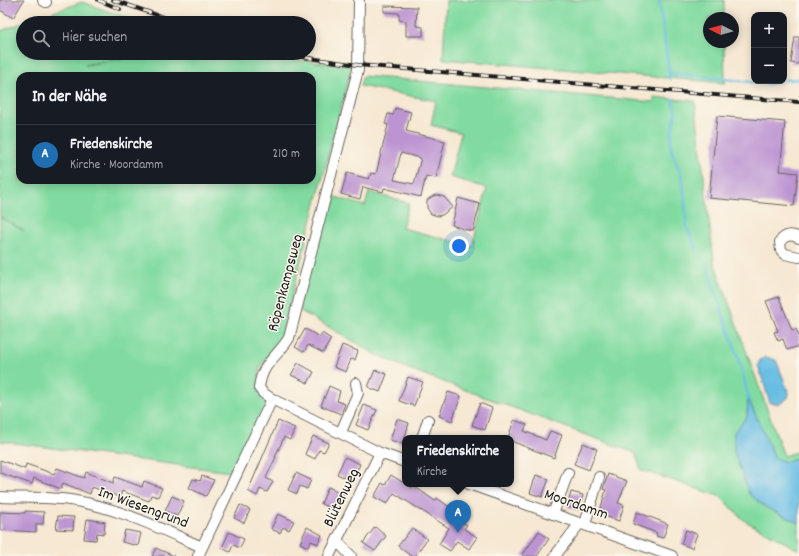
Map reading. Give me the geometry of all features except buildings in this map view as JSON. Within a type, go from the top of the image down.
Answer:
[{"type":"street","name":"Röpenkampsweg","points":[[272,399],[263,394],[259,388],[261,374],[265,366],[282,349],[289,338],[359,60],[359,0]]},
{"type":"street","points":[[799,238],[790,235],[786,236],[780,242],[780,246],[785,254],[799,257]]},
{"type":"street","points":[[341,432],[358,392],[356,383]]},
{"type":"street","points":[[200,551],[272,399],[341,432],[380,453],[402,461]]},
{"type":"street","points":[[423,435],[428,420]]},
{"type":"street","name":"Blütenweg","points":[[329,556],[380,453]]},
{"type":"street","points":[[553,514],[568,473]]},
{"type":"street","points":[[555,556],[582,524],[599,477]]},
{"type":"street","name":"Moordamm","points":[[486,487],[553,514],[672,556]]},
{"type":"street","name":"Im Wiesengrund","points":[[0,497],[69,500],[106,508],[142,520],[200,551]]},
{"type":"street","points":[[337,541],[352,556]]},
{"type":"green space","points":[[446,0],[724,0],[724,12],[703,12],[703,48],[724,48],[725,83],[443,59]]},
{"type":"green space","points":[[82,2],[122,16],[42,16]]},
{"type":"green space","points":[[16,25],[16,60],[112,60],[85,65],[114,60],[298,60],[352,66],[278,348],[262,363],[259,371],[259,375],[273,406],[229,472],[0,441],[0,217],[24,231],[0,216],[0,31]]},
{"type":"green space","points":[[363,76],[654,102],[654,97],[695,101],[714,262],[784,456],[799,451],[799,458],[786,462],[775,458],[748,399],[747,417],[734,432],[765,507],[799,523],[799,550],[745,521],[719,496],[641,470],[635,453],[409,369],[379,356],[297,309],[329,195],[365,206],[369,192],[409,203],[402,228],[472,246],[487,188],[450,177],[461,133],[431,125],[436,101],[360,86]]},
{"type":"water","points":[[766,357],[776,360],[789,393],[788,398],[779,404],[770,403],[758,365],[760,360]]},
{"type":"water","points":[[748,398],[775,458],[786,462],[799,458],[799,523],[765,507],[749,494],[734,452],[734,432],[747,417]]},
{"type":"waterway","points":[[659,0],[670,79]]},
{"type":"waterway","points":[[669,73],[751,82]]},
{"type":"waterway","points":[[787,80],[799,79]]},
{"type":"waterway","points":[[672,99],[676,112],[671,135],[671,150],[683,180],[687,228],[697,250]]},
{"type":"waterway","points":[[706,264],[735,349],[749,401]]},
{"type":"railway","points":[[98,0],[120,9]]},
{"type":"railway","points":[[113,0],[160,16]]},
{"type":"railway","points":[[316,59],[358,65],[799,102]]},
{"type":"place","name":"Friedenskirche","points":[[458,533]]}]
